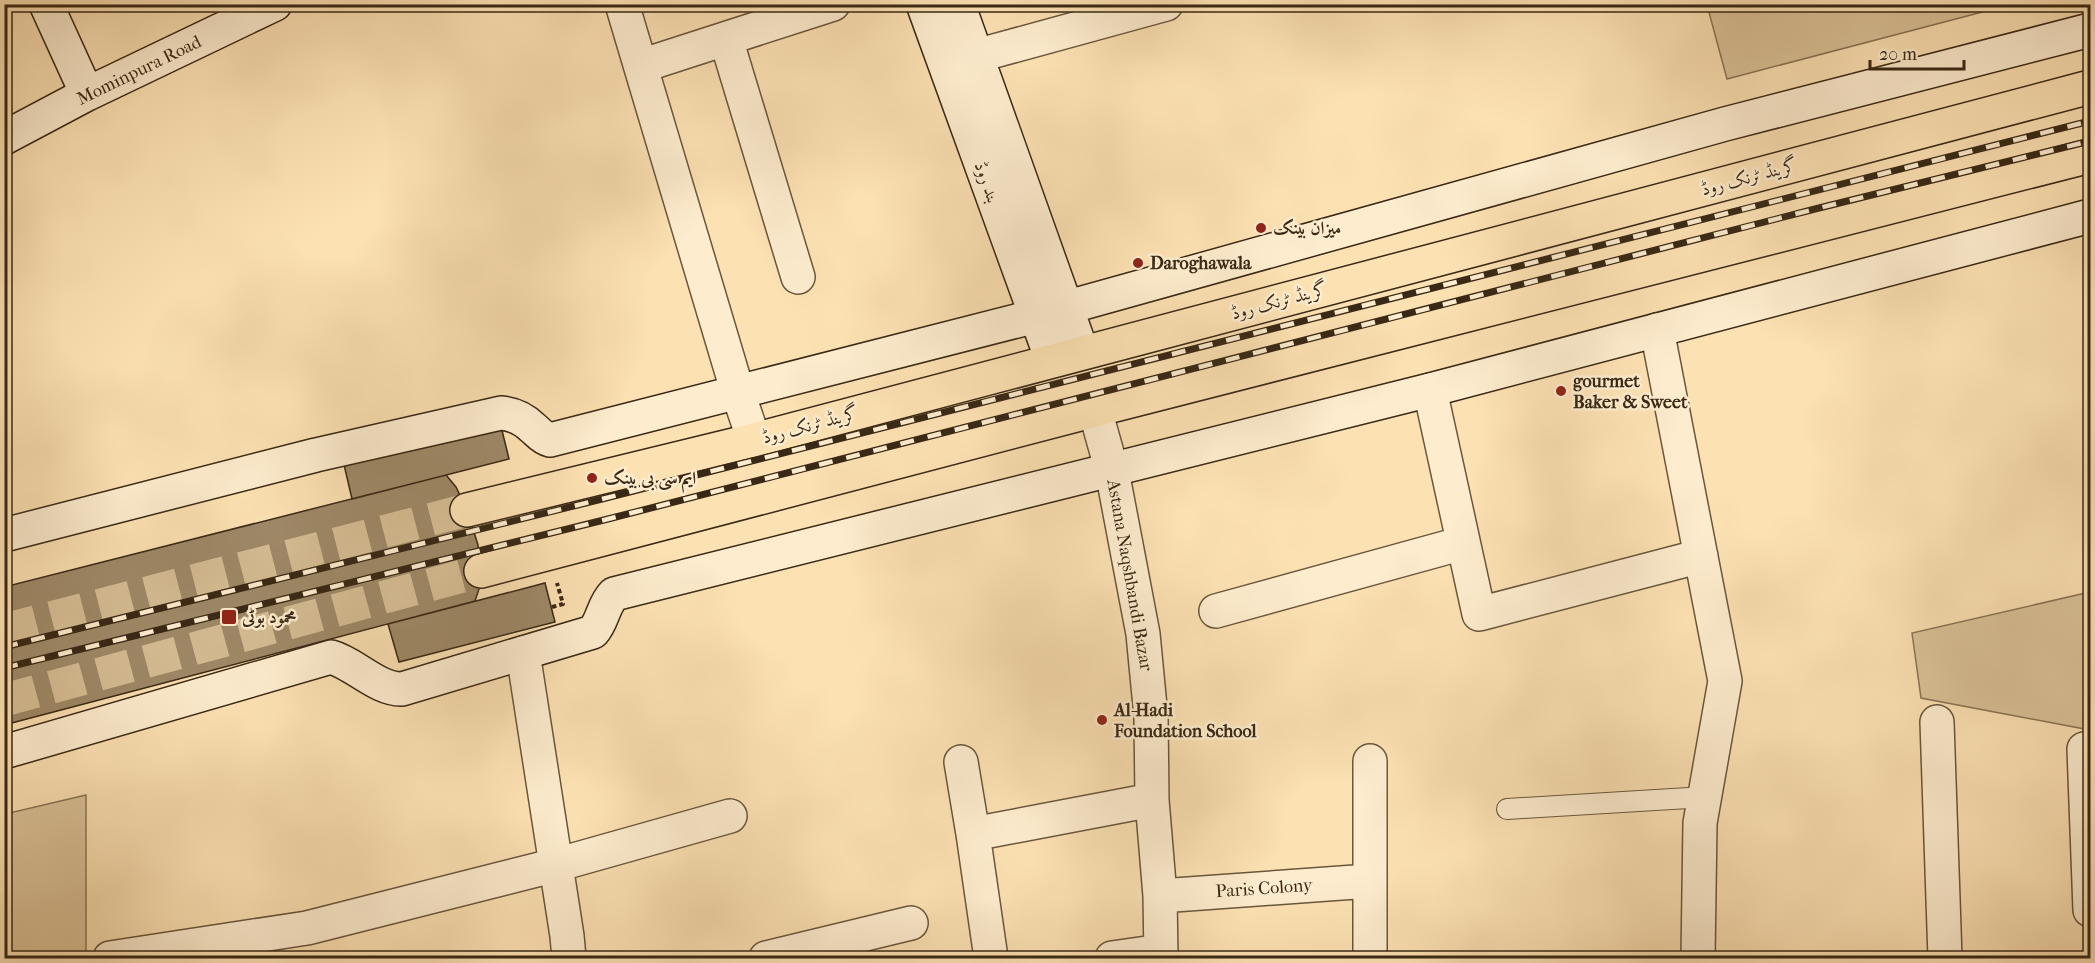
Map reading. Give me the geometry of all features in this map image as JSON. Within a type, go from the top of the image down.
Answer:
[{"type":"main road","name":"گرینڈ ٹرنک روڈ","points":[[467,510],[754,440],[2091,87]]},
{"type":"main road","points":[[481,571],[1095,410],[2091,156]]},
{"type":"street","points":[[46,4],[87,94]]},
{"type":"street","name":"Mominpura Road","points":[[4,138],[87,94],[275,4]]},
{"type":"street","points":[[622,4],[754,440]]},
{"type":"street","points":[[641,66],[833,4]]},
{"type":"street","name":"بند روڈ","points":[[922,4],[1051,311]]},
{"type":"street","name":"بند روڈ","points":[[958,4],[976,56],[1051,311],[1067,356]]},
{"type":"street","points":[[976,56],[1166,4]]},
{"type":"street","points":[[4,535],[316,455],[501,413],[516,416],[544,438],[550,440],[1051,311],[1725,124],[2091,30]]},
{"type":"street","points":[[726,39],[798,277]]},
{"type":"street","points":[[4,752],[331,657],[340,659],[386,686],[402,689],[593,632],[605,606],[614,594],[1430,390],[2091,216]]},
{"type":"street","points":[[1657,330],[1725,681],[1700,823],[1698,958]]},
{"type":"street","points":[[1430,390],[1479,614],[1701,556]]},
{"type":"street","name":"Astana Naqshbandi Bazar","points":[[1095,410],[1112,471],[1143,634],[1151,717],[1152,800],[1160,896],[1161,955]]},
{"type":"street","points":[[1216,611],[1463,543]]},
{"type":"street","points":[[523,653],[569,958]]},
{"type":"street","points":[[1937,722],[1945,958]]},
{"type":"street","points":[[2084,749],[2091,910]]},
{"type":"street","points":[[1370,761],[1370,958]]},
{"type":"street","points":[[961,762],[991,958]]},
{"type":"street","points":[[973,834],[1152,800]]},
{"type":"street","points":[[111,958],[307,928],[556,865],[730,816]]},
{"type":"street","name":"Paris Colony","points":[[1160,896],[1369,881]]},
{"type":"street","points":[[766,958],[911,923]]},
{"type":"street","points":[[1112,958],[1161,955]]},
{"type":"lane","points":[[1507,809],[1705,797]]},
{"type":"shaded area","points":[[1707,4],[2009,5],[1727,79]]},
{"type":"shaded area","points":[[2090,592],[2090,730],[1921,698],[1912,633]]},
{"type":"shaded area","points":[[86,795],[86,958],[5,958],[5,814]]},
{"type":"building","points":[[499,418],[509,459],[352,499],[342,456]]},
{"type":"building","points":[[446,475],[456,487],[467,510],[478,545],[480,586],[475,601],[4,725],[4,587]]},
{"type":"building","points":[[545,583],[555,622],[399,662],[388,624]]},
{"type":"tunnel","points":[[4,630],[467,510]]},
{"type":"tunnel","points":[[4,700],[481,571]]},
{"type":"railway","points":[[4,647],[602,499],[2090,121]]},
{"type":"railway","points":[[4,668],[608,519],[1815,209],[2090,141]]},
{"type":"place","name":"میزان بینک","points":[[1261,228]]},
{"type":"place","name":"Daroghawala","points":[[1138,263]]},
{"type":"place","name":"gourmet Baker & Sweet","points":[[1561,391]]},
{"type":"place","name":"ایم سی بی بینک","points":[[592,478]]},
{"type":"place","name":"محمود بوٹی","points":[[229,617]]},
{"type":"place","name":"Al-Hadi Foundation School","points":[[1102,720]]}]
